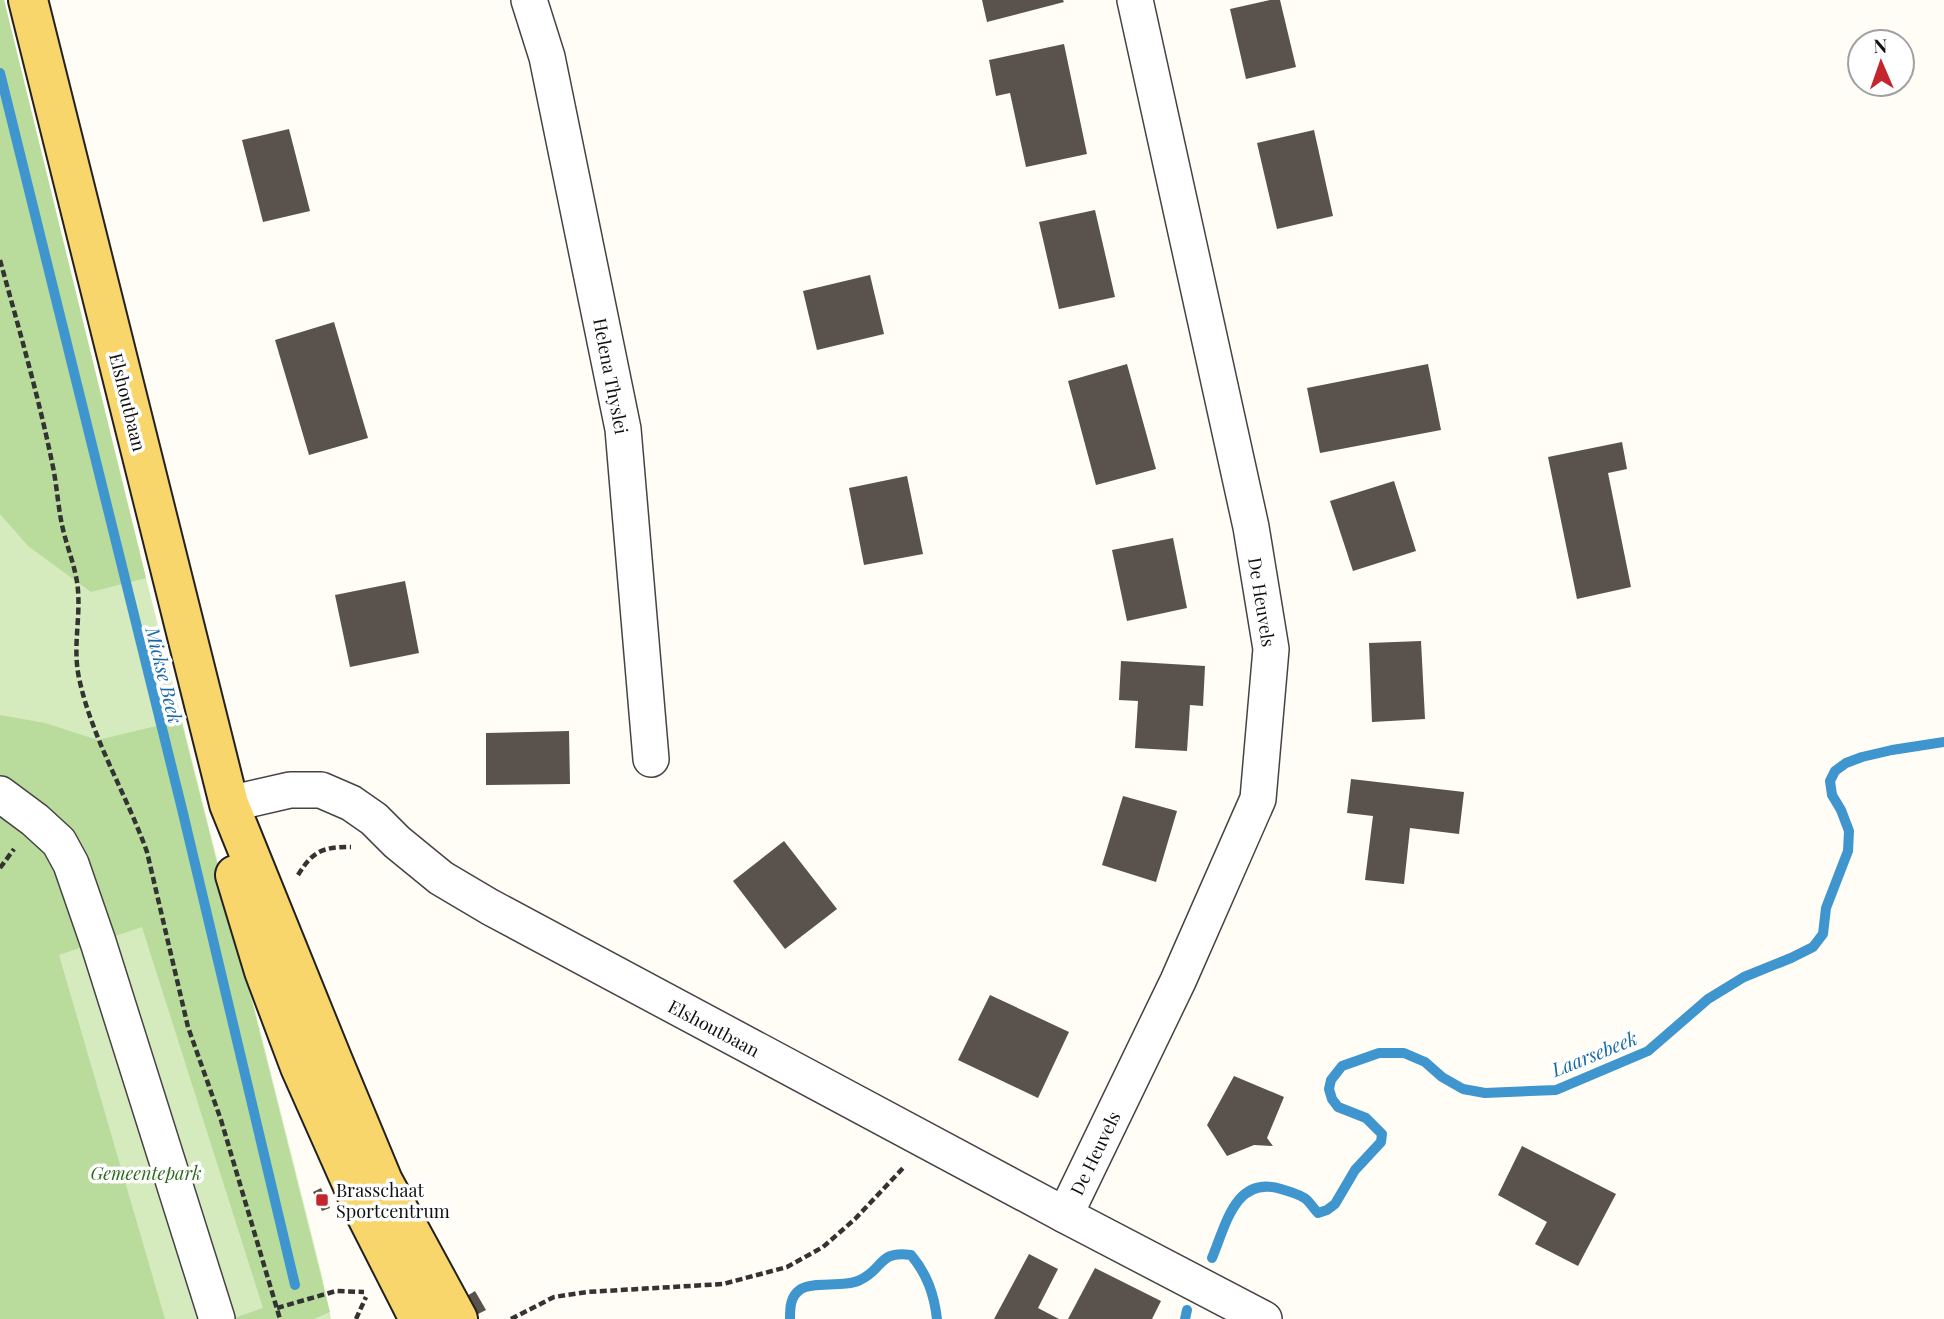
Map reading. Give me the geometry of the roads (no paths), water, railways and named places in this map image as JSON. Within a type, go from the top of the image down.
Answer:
[{"type":"main road","name":"Elshoutbaan","points":[[27,0],[229,804],[383,1181],[458,1319]]},
{"type":"main road","name":"Elshoutbaan","points":[[229,804],[234,872],[264,971],[300,1067],[364,1211],[418,1318]]},
{"type":"street","name":"Helena Thyslei","points":[[529,0],[547,57],[623,429],[651,759]]},
{"type":"street","name":"De Heuvels","points":[[1065,1215],[1178,981],[1258,799],[1271,649],[1251,527],[1135,0]]},
{"type":"street","name":"Elshoutbaan","points":[[229,804],[290,790],[321,790],[351,803],[374,819],[441,878],[490,907],[1264,1319]]},
{"type":"street","points":[[0,794],[59,842],[71,864],[217,1319]]},
{"type":"waterway","name":"Mickse Beek","points":[[0,73],[182,809],[295,1285]]},
{"type":"waterway","name":"Laarsebeek","points":[[1212,1258],[1234,1206],[1253,1189],[1281,1189],[1304,1198],[1318,1213],[1327,1210],[1335,1204],[1355,1170],[1381,1142],[1382,1134],[1366,1118],[1338,1107],[1332,1099],[1329,1089],[1331,1080],[1342,1066],[1379,1053],[1404,1053],[1425,1062],[1442,1077],[1463,1089],[1485,1093],[1556,1090],[1648,1051],[1708,999],[1744,977],[1813,947],[1823,934],[1826,908],[1848,851],[1849,831],[1832,795],[1830,781],[1835,771],[1862,757],[1944,742]]},
{"type":"waterway","name":"Laarsebeek","points":[[790,1319],[793,1299],[801,1289],[813,1285],[846,1284],[860,1280],[887,1258],[900,1254],[911,1255],[925,1277],[932,1293],[937,1319]]},
{"type":"waterway","name":"Laarsebeek","points":[[1185,1319],[1187,1310]]},
{"type":"place","name":"Brasschaat Sportcentrum","points":[[322,1200]]},
{"type":"park label","name":"Gemeentepark","points":[[146,1173]]}]
